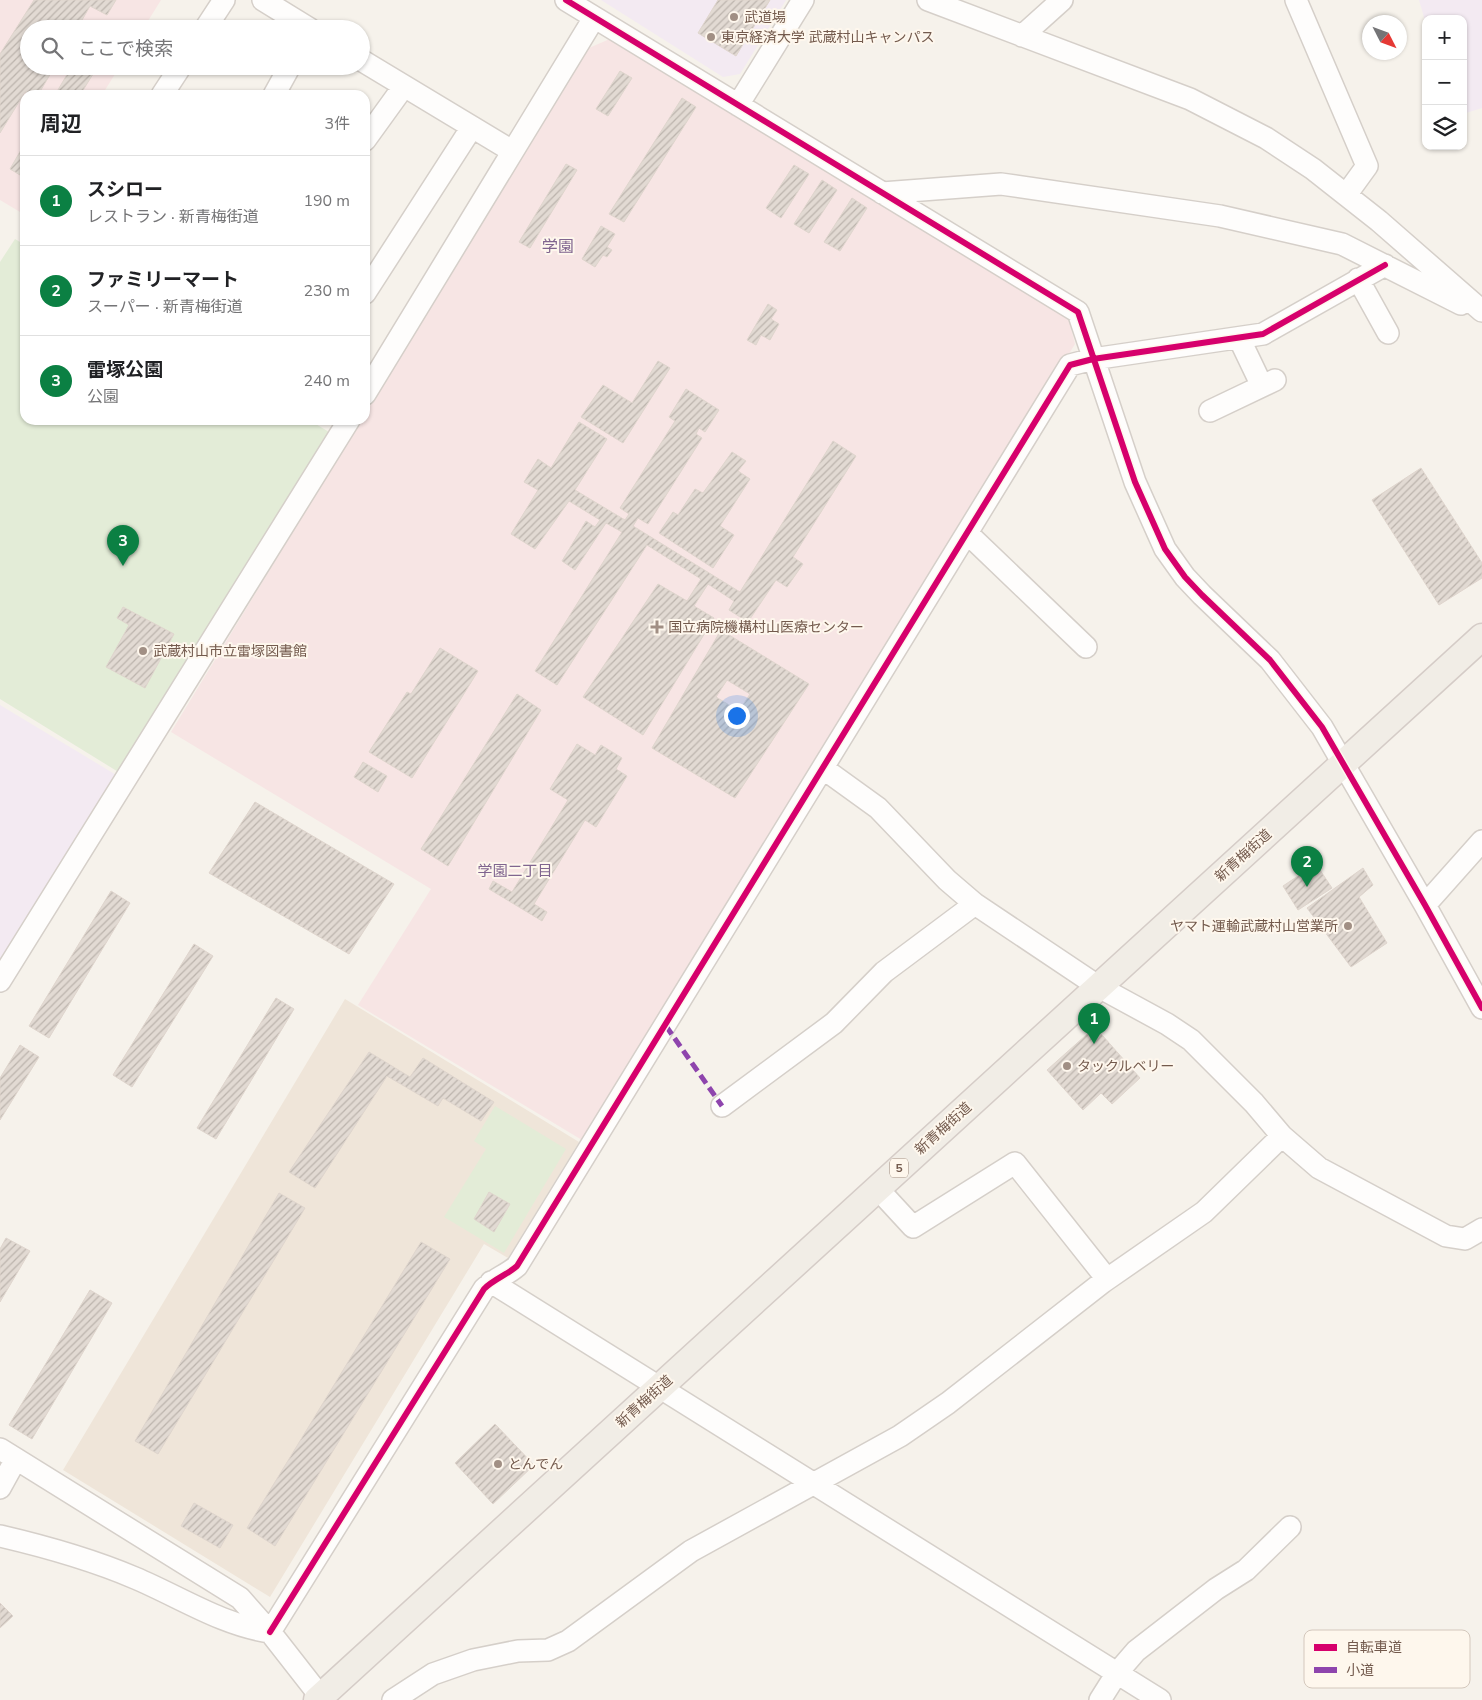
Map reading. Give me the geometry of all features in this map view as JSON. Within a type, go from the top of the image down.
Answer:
[{"type":"main road","name":"新青梅街道","points":[[318,1698],[1482,637]]},
{"type":"street","points":[[211,20],[224,0]]},
{"type":"street","points":[[263,0],[295,20]]},
{"type":"street","points":[[566,0],[1078,312],[1135,482],[1165,549],[1185,576],[1202,594],[1270,660],[1322,727],[1426,905],[1482,1008]]},
{"type":"street","points":[[738,105],[803,0]]},
{"type":"street","points":[[928,0],[1190,99],[1266,138],[1379,221],[1482,313]]},
{"type":"street","points":[[1022,36],[1062,0]]},
{"type":"street","points":[[1296,0],[1367,166],[1346,195]]},
{"type":"street","points":[[371,372],[512,152],[594,18]]},
{"type":"street","points":[[370,65],[512,152]]},
{"type":"street","points":[[165,90],[174,75]]},
{"type":"street","points":[[277,90],[285,75]]},
{"type":"street","points":[[370,133],[404,86]]},
{"type":"street","points":[[370,285],[472,127]]},
{"type":"street","points":[[882,193],[1001,184],[1220,216],[1342,244],[1482,313]]},
{"type":"street","points":[[270,1632],[484,1289],[491,1282],[517,1266],[824,769],[1070,365],[1093,359],[1263,334],[1385,265]]},
{"type":"street","points":[[1358,279],[1388,333]]},
{"type":"street","points":[[1210,411],[1269,383],[1239,338]]},
{"type":"street","points":[[0,981],[346,425]]},
{"type":"street","points":[[967,533],[1086,648]]},
{"type":"street","points":[[824,769],[878,808],[947,880],[975,904],[1099,986],[1167,1024],[1190,1040],[1254,1104],[1282,1136],[1319,1168],[1446,1236],[1465,1239],[1482,1229]]},
{"type":"street","points":[[1426,905],[1482,841]]},
{"type":"street","points":[[722,1106],[834,1022],[884,972],[975,904]]},
{"type":"street","points":[[393,1700],[433,1674],[474,1660],[518,1651],[548,1650],[568,1641],[691,1551],[900,1436],[948,1403],[1108,1279],[1204,1212],[1282,1136]]},
{"type":"street","points":[[877,1188],[913,1227],[1015,1163],[1108,1279]]},
{"type":"street","points":[[491,1282],[1160,1700]]},
{"type":"street","points":[[0,1488],[8,1454],[230,1591],[250,1608],[270,1632],[318,1698]]},
{"type":"street","points":[[1100,1700],[1117,1674],[1136,1651],[1216,1589],[1246,1570],[1290,1526]]},
{"type":"street","points":[[0,1536],[120,1572],[212,1614],[252,1629],[270,1632]]},
{"type":"shaded area","points":[[0,0],[161,0],[149,20],[20,20],[20,75],[114,75],[105,90],[20,90],[20,212],[0,200]]},
{"type":"shaded area","name":"東京経済大学 武蔵村山キャンパス","points":[[601,0],[786,0],[740,74],[723,77]]},
{"type":"shaded area","points":[[1419,0],[1482,0],[1482,108],[1467,113],[1467,15],[1423,15]]},
{"type":"shaded area","points":[[612,38],[1068,316],[1075,344],[582,1140],[358,1005],[431,889],[171,732],[358,425],[370,425],[370,406],[589,48]]},
{"type":"shaded area","points":[[0,705],[118,776],[0,966]]},
{"type":"shaded area","points":[[345,999],[579,1142],[508,1258],[484,1244],[270,1597],[63,1470]]},
{"type":"green space","points":[[15,239],[20,242],[20,425],[317,425],[329,432],[120,773],[0,699],[0,262]]},
{"type":"green space","points":[[495,1106],[566,1149],[504,1253],[444,1217],[486,1149],[474,1141]]},
{"type":"building","points":[[34,0],[116,0],[107,15],[90,6],[82,20],[21,20]]},
{"type":"building","name":"武道場","points":[[718,0],[770,0],[736,56],[698,33]]},
{"type":"building","points":[[20,22],[20,75],[50,75],[41,90],[20,90],[20,100],[0,133],[0,54]]},
{"type":"building","points":[[620,71],[632,78],[608,116],[596,109]]},
{"type":"building","points":[[67,75],[92,75],[83,90],[58,90]]},
{"type":"building","points":[[682,98],[696,107],[624,222],[609,214]]},
{"type":"building","points":[[20,152],[20,175],[10,169]]},
{"type":"building","points":[[566,164],[577,170],[530,248],[519,242]]},
{"type":"building","points":[[794,165],[809,174],[781,218],[766,208]]},
{"type":"building","points":[[822,180],[837,190],[809,233],[794,224]]},
{"type":"building","points":[[852,198],[867,208],[840,251],[824,242]]},
{"type":"building","points":[[601,226],[615,234],[607,247],[612,250],[607,257],[603,255],[595,267],[582,259]]},
{"type":"building","points":[[768,304],[777,310],[771,319],[779,324],[770,340],[761,335],[756,345],[747,340]]},
{"type":"building","points":[[658,361],[670,368],[623,443],[581,417],[603,385],[632,403]]},
{"type":"building","points":[[686,389],[719,410],[705,432],[699,428],[696,434],[702,438],[648,524],[638,518],[633,526],[740,592],[833,441],[856,456],[793,557],[803,564],[787,587],[776,580],[748,622],[729,610],[734,601],[708,584],[694,606],[714,618],[643,735],[583,697],[658,584],[687,601],[701,579],[647,545],[557,685],[535,671],[622,532],[606,523],[575,570],[562,561],[586,521],[595,527],[600,520],[569,501],[535,549],[511,534],[538,490],[524,482],[538,459],[551,468],[579,422],[607,439],[575,490],[625,520],[629,514],[620,508],[675,421],[669,417]]},
{"type":"building","points":[[732,452],[746,461],[738,471],[750,479],[720,526],[734,535],[713,568],[659,533],[673,512],[678,515],[695,489],[703,493]]},
{"type":"building","points":[[1421,468],[1482,563],[1482,578],[1439,605],[1372,500]]},
{"type":"building","points":[[123,607],[174,634],[145,688],[106,667],[129,625],[117,618]]},
{"type":"building","points":[[721,630],[809,684],[735,798],[652,748]],"holes":[[[727,680],[750,694],[739,711],[716,697]]]},
{"type":"building","points":[[440,648],[478,671],[412,778],[369,752],[407,692],[411,694]]},
{"type":"building","points":[[517,694],[541,710],[448,866],[421,849]]},
{"type":"building","points":[[577,744],[595,755],[601,745],[622,758],[616,769],[627,776],[596,827],[585,820],[534,904],[547,912],[542,921],[489,889],[493,881],[512,892],[568,800],[550,789]]},
{"type":"building","points":[[363,762],[387,776],[378,792],[354,777]]},
{"type":"building","points":[[255,802],[394,884],[349,954],[209,873]]},
{"type":"building","points":[[1316,864],[1332,888],[1298,910],[1283,886]]},
{"type":"building","name":"ヤマト運輸武蔵村山営業所","points":[[1363,868],[1373,885],[1359,897],[1387,943],[1351,967],[1307,908]]},
{"type":"building","points":[[111,891],[130,903],[49,1038],[29,1026]]},
{"type":"building","points":[[194,944],[213,956],[132,1087],[113,1075]]},
{"type":"building","points":[[276,998],[294,1009],[216,1139],[197,1128]]},
{"type":"building","points":[[1095,1027],[1140,1078],[1112,1104],[1101,1093],[1083,1110],[1047,1070]]},
{"type":"building","points":[[20,1045],[39,1057],[0,1120],[0,1078]]},
{"type":"building","points":[[369,1052],[410,1077],[423,1058],[494,1102],[481,1121],[443,1098],[438,1106],[387,1076],[315,1188],[289,1172]]},
{"type":"building","points":[[489,1192],[510,1204],[494,1232],[474,1219]]},
{"type":"building","points":[[279,1193],[305,1208],[158,1454],[135,1441]]},
{"type":"building","points":[[6,1238],[30,1251],[0,1302],[0,1249]]},
{"type":"building","points":[[421,1242],[450,1259],[275,1546],[247,1528]]},
{"type":"building","points":[[90,1290],[112,1303],[32,1439],[9,1425]]},
{"type":"building","points":[[495,1424],[534,1465],[493,1504],[455,1463]]},
{"type":"building","points":[[194,1503],[233,1525],[220,1548],[181,1526]]},
{"type":"building","points":[[0,1603],[13,1616],[0,1628]]},
{"type":"marked path","points":[[666,1026],[722,1106]]},
{"type":"cycle path","points":[[566,0],[1078,312],[1135,482],[1165,549],[1185,577],[1202,595],[1270,660],[1322,727],[1482,1008]]},
{"type":"cycle path","points":[[270,1632],[484,1289],[517,1266],[1070,365],[1093,359],[1263,334],[1385,265]]},
{"type":"place","name":"武道場","points":[[734,17]]},
{"type":"place","name":"東京経済大学 武蔵村山キャンパス","points":[[711,37]]},
{"type":"place","name":"雷塚公園","points":[[123,566]]},
{"type":"place","name":"国立病院機構村山医療センター","points":[[657,627]]},
{"type":"place","name":"武蔵村山市立雷塚図書館","points":[[143,651]]},
{"type":"place","name":"ファミリーマート","points":[[1307,887]]},
{"type":"place","name":"ヤマト運輸武蔵村山営業所","points":[[1348,926]]},
{"type":"place","name":"スシロー","points":[[1094,1044]]},
{"type":"place","name":"タックルベリー","points":[[1067,1066]]},
{"type":"place","name":"とんでん","points":[[498,1464]]},
{"type":"district","name":"学園","points":[[558,246]]},
{"type":"district","name":"学園二丁目","points":[[515,871]]}]
